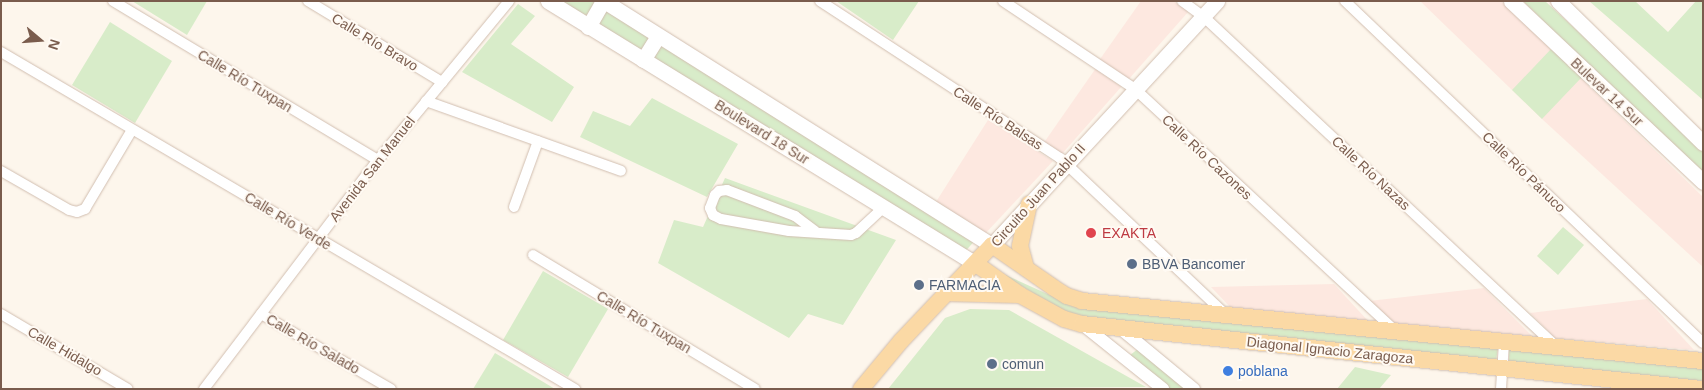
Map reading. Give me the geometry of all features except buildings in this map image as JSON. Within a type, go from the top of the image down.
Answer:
[{"type":"main road","name":"Boulevard 18 Sur","points":[[548,1],[976,264]]},
{"type":"main road","name":"Boulevard 18 Sur","points":[[603,1],[992,245]]},
{"type":"main road","points":[[588,27],[603,1]]},
{"type":"main road","name":"Circuito Juan Pablo II","points":[[861,389],[946,294],[976,264],[1217,1]]},
{"type":"main road","name":"Bulevar 14 Sur","points":[[1511,1],[1703,182]]},
{"type":"main road","points":[[1558,1],[1703,144]]},
{"type":"main road","points":[[643,60],[658,36]]},
{"type":"main road","points":[[716,104],[731,81]]},
{"type":"main road","points":[[1026,268],[1020,246],[1029,204]]},
{"type":"main road","name":"Diagonal Ignacio Zaragoza","points":[[992,245],[1054,288],[1074,299],[1703,362]]},
{"type":"main road","name":"Diagonal Ignacio Zaragoza","points":[[976,264],[1020,295],[1064,319],[1082,324],[1701,389]]},
{"type":"main road","points":[[946,294],[1020,295]]},
{"type":"street","name":"Calle Río Tuxpan","points":[[113,1],[378,160]]},
{"type":"street","name":"Calle Río Bravo","points":[[308,1],[442,82]]},
{"type":"street","name":"Avenida San Manuel","points":[[204,389],[378,160],[509,1]]},
{"type":"street","name":"Calle Río Balsas","points":[[820,1],[1066,164],[1226,315]]},
{"type":"street","name":"Calle Río Cazones","points":[[1003,1],[1135,89],[1396,332]]},
{"type":"street","name":"Calle Río Nazas","points":[[1182,1],[1203,16],[1557,347]]},
{"type":"street","name":"Calle Río Pánuco","points":[[1345,1],[1703,343]]},
{"type":"street","name":"Calle Río Verde","points":[[1,52],[575,389]]},
{"type":"street","points":[[426,101],[621,171]]},
{"type":"street","points":[[1,171],[68,210],[77,212],[84,208],[132,130]]},
{"type":"street","points":[[514,207],[538,141]]},
{"type":"street","points":[[815,231],[795,216],[726,190],[719,191],[715,195],[710,208],[713,216],[721,219],[789,231],[815,231],[844,235],[856,233],[884,207]]},
{"type":"street","name":"Calle Río Tuxpan","points":[[533,255],[755,389]]},
{"type":"street","name":"Calle Hidalgo","points":[[1,314],[128,389]]},
{"type":"street","name":"Calle Río Salado","points":[[261,314],[391,389]]},
{"type":"street","points":[[1082,324],[1163,389]]},
{"type":"street","points":[[1120,328],[1194,389]]},
{"type":"street","points":[[1501,389],[1504,342]]},
{"type":"shaded area","points":[[1141,1],[1173,1],[1189,11],[1128,80],[1098,62]]},
{"type":"shaded area","points":[[1420,1],[1501,1],[1703,197],[1703,267],[1542,119]]},
{"type":"shaded area","points":[[1096,68],[1122,86],[1061,155],[1043,144]]},
{"type":"shaded area","points":[[988,120],[1053,161],[983,236],[934,205]]},
{"type":"shaded area","points":[[1334,284],[1369,322],[1232,309],[1211,287]]},
{"type":"shaded area","points":[[1484,288],[1532,336],[1396,326],[1369,301]]},
{"type":"shaded area","points":[[1647,299],[1694,350],[1555,338],[1530,313]]},
{"type":"green space","points":[[132,1],[207,1],[187,35]]},
{"type":"green space","points":[[548,1],[604,1],[978,237],[962,255]]},
{"type":"green space","points":[[836,1],[919,1],[893,40]]},
{"type":"green space","points":[[1523,1],[1545,1],[1703,147],[1703,179]]},
{"type":"green space","points":[[1589,1],[1635,1],[1668,32],[1696,1],[1703,1],[1703,100]]},
{"type":"green space","points":[[518,4],[535,16],[511,44],[574,87],[552,122],[462,72]]},
{"type":"green space","points":[[110,22],[172,61],[135,123],[72,85]]},
{"type":"green space","points":[[1552,48],[1582,77],[1542,119],[1512,90]]},
{"type":"green space","points":[[652,98],[738,144],[707,197],[580,137],[593,111],[630,126]]},
{"type":"green space","points":[[725,178],[896,240],[843,325],[808,314],[789,338],[658,263],[674,220],[703,227]]},
{"type":"green space","points":[[1563,227],[1584,245],[1558,275],[1537,256]]},
{"type":"green space","points":[[543,271],[608,309],[568,377],[503,340]]},
{"type":"green space","points":[[999,272],[1074,306],[1498,346],[1496,362],[1070,316]]},
{"type":"green space","points":[[970,309],[1009,310],[1146,387],[888,389],[945,318]]},
{"type":"green space","points":[[1509,346],[1703,364],[1703,381],[1509,366]]},
{"type":"green space","points":[[1139,348],[1189,389],[1168,389],[1129,356]]},
{"type":"green space","points":[[495,353],[555,389],[473,389]]},
{"type":"green space","points":[[1355,367],[1391,375],[1379,389],[1337,389]]},
{"type":"place","name":"EXAKTA","points":[[1091,233]]},
{"type":"place","name":"BBVA Bancomer","points":[[1132,264]]},
{"type":"place","name":"FARMACIA","points":[[919,285]]},
{"type":"place","name":"comun","points":[[992,364]]},
{"type":"place","name":"poblana","points":[[1228,371]]}]
